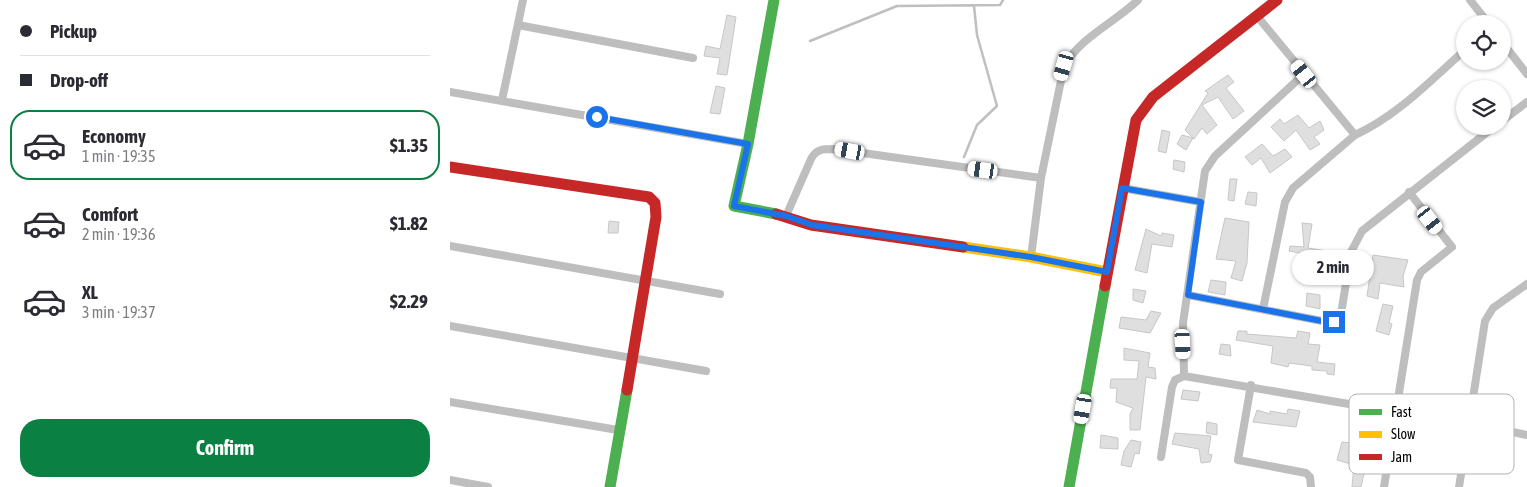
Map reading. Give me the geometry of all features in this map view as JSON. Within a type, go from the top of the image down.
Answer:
[{"type":"street","points":[[502,100],[522,0]]},
{"type":"street","points":[[774,0],[748,144],[734,206],[786,216],[812,225],[1031,257],[1107,272]]},
{"type":"street","points":[[1031,257],[1041,178],[1064,66],[1071,55],[1094,33],[1138,0]]},
{"type":"street","points":[[1069,487],[1122,188],[1136,120],[1152,97],[1277,0]]},
{"type":"street","points":[[1470,0],[1482,15]]},
{"type":"street","points":[[1256,16],[1355,135]]},
{"type":"street","points":[[518,25],[693,58]]},
{"type":"street","points":[[1511,54],[1527,74]]},
{"type":"street","points":[[1263,309],[1285,202],[1293,188],[1355,135],[1391,113],[1456,58]]},
{"type":"street","points":[[1184,376],[1183,323],[1205,171],[1209,162],[1304,74]]},
{"type":"street","points":[[450,92],[748,144]]},
{"type":"street","points":[[1511,114],[1527,102]]},
{"type":"street","points":[[1188,295],[1327,322],[1338,319],[1354,243],[1362,231],[1483,135]]},
{"type":"street","points":[[786,216],[810,159],[814,153],[820,150],[834,149],[1041,178]]},
{"type":"street","points":[[450,167],[649,197],[655,203],[656,217],[618,430],[610,487]]},
{"type":"street","points":[[1122,188],[1201,202]]},
{"type":"street","points":[[1399,394],[1417,280],[1421,272],[1452,247],[1409,192]]},
{"type":"street","points":[[450,246],[720,294]]},
{"type":"street","points":[[1475,394],[1485,322],[1493,308],[1527,284]]},
{"type":"street","points":[[450,326],[706,371]]},
{"type":"street","points":[[1161,457],[1172,387],[1175,380],[1184,376],[1251,385],[1349,403]]},
{"type":"street","points":[[1251,385],[1238,460],[1306,473],[1310,477],[1311,487]]},
{"type":"street","points":[[450,402],[618,430]]},
{"type":"street","points":[[1514,433],[1527,436]]},
{"type":"street","points":[[1384,487],[1386,474]]},
{"type":"street","points":[[1459,487],[1461,474]]},
{"type":"street","points":[[450,480],[488,487]]},
{"type":"building","points":[[727,15],[736,17],[727,75],[717,74],[720,58],[704,56],[706,46],[720,49]]},
{"type":"building","points":[[1228,75],[1234,82],[1226,88],[1244,111],[1233,119],[1218,97],[1202,105],[1217,125],[1207,134],[1202,128],[1194,139],[1185,130],[1208,93],[1205,91]]},
{"type":"building","points":[[716,86],[725,88],[720,114],[710,113]]},
{"type":"building","points":[[1298,115],[1309,128],[1320,121],[1324,130],[1314,137],[1320,144],[1310,150],[1296,130],[1284,141],[1271,127],[1280,119],[1284,124]]},
{"type":"building","points":[[1162,130],[1170,132],[1166,153],[1158,151]]},
{"type":"building","points":[[1182,135],[1193,138],[1186,150],[1177,144]]},
{"type":"building","points":[[1262,144],[1273,156],[1285,149],[1292,157],[1270,173],[1261,158],[1252,165],[1245,157]]},
{"type":"building","points":[[1174,160],[1185,162],[1184,172],[1173,169]]},
{"type":"building","points":[[1230,179],[1237,179],[1234,201],[1228,200]]},
{"type":"building","points":[[1248,192],[1257,193],[1256,206],[1245,204]]},
{"type":"building","points":[[1225,218],[1249,222],[1247,263],[1242,281],[1231,278],[1236,261],[1216,259]]},
{"type":"building","points":[[609,221],[619,222],[618,233],[608,233]]},
{"type":"building","points":[[1302,223],[1312,224],[1308,248],[1327,251],[1324,276],[1312,273],[1314,256],[1289,251],[1290,246],[1304,247]]},
{"type":"building","points":[[1146,229],[1161,236],[1162,233],[1174,235],[1172,247],[1152,244],[1147,273],[1135,270]]},
{"type":"building","points":[[1373,255],[1408,260],[1403,276],[1404,287],[1380,283],[1378,299],[1367,296]]},
{"type":"building","points":[[1211,280],[1226,282],[1225,295],[1208,292]]},
{"type":"building","points":[[1133,289],[1146,291],[1143,303],[1133,300]]},
{"type":"building","points":[[1307,293],[1320,295],[1320,309],[1306,306]]},
{"type":"building","points":[[1383,304],[1393,306],[1389,323],[1392,324],[1389,335],[1376,331]]},
{"type":"building","points":[[1151,311],[1161,313],[1150,333],[1119,328],[1121,317],[1146,320]]},
{"type":"building","points":[[1238,331],[1247,331],[1247,334],[1296,338],[1298,331],[1310,333],[1308,344],[1320,345],[1317,362],[1335,364],[1334,375],[1327,374],[1327,371],[1312,370],[1312,366],[1289,363],[1288,367],[1271,363],[1273,346],[1236,340]]},
{"type":"building","points":[[1221,344],[1230,345],[1231,356],[1219,354]]},
{"type":"building","points":[[1124,348],[1150,353],[1148,367],[1155,368],[1156,379],[1146,377],[1140,430],[1130,430],[1130,414],[1133,408],[1116,402],[1117,388],[1110,388],[1111,379],[1137,379],[1139,361],[1124,360]]},
{"type":"building","points":[[1183,390],[1200,392],[1198,401],[1181,399]]},
{"type":"building","points":[[1288,409],[1300,411],[1296,427],[1253,422],[1257,410],[1270,414],[1270,411],[1287,414]]},
{"type":"building","points":[[1207,422],[1217,424],[1217,435],[1206,433]]},
{"type":"building","points":[[1175,433],[1211,436],[1208,454],[1212,455],[1210,462],[1201,463],[1199,449],[1172,444]]},
{"type":"building","points":[[1101,435],[1118,438],[1118,449],[1100,448]]},
{"type":"building","points":[[1131,440],[1141,442],[1139,454],[1135,453],[1131,467],[1121,465],[1124,451]]},
{"type":"building","points":[[1342,442],[1349,443],[1349,464],[1337,460]]},
{"type":"building","points":[[1353,474],[1364,474],[1361,487],[1352,487]]},
{"type":"waterway","points":[[810,41],[897,6],[1000,5],[1003,0]]},
{"type":"waterway","points":[[964,157],[977,125],[997,106],[977,35],[974,6]]},
{"type":"traffic: fast","points":[[774,0],[748,144],[734,206],[776,214]]},
{"type":"traffic: fast","points":[[1069,487],[1105,286]]},
{"type":"traffic: fast","points":[[610,487],[627,390]]},
{"type":"traffic: slow","points":[[963,247],[1031,257],[1107,272]]},
{"type":"traffic: jam","points":[[1105,286],[1136,120],[1153,97],[1277,0]]},
{"type":"traffic: jam","points":[[450,167],[649,197],[655,203],[656,217],[627,390]]},
{"type":"traffic: jam","points":[[776,214],[811,225],[963,247]]},
{"type":"route","points":[[597,117],[748,144],[734,206],[786,216],[812,225],[1031,257],[1107,272],[1122,188],[1201,202],[1188,295],[1334,322]]}]
